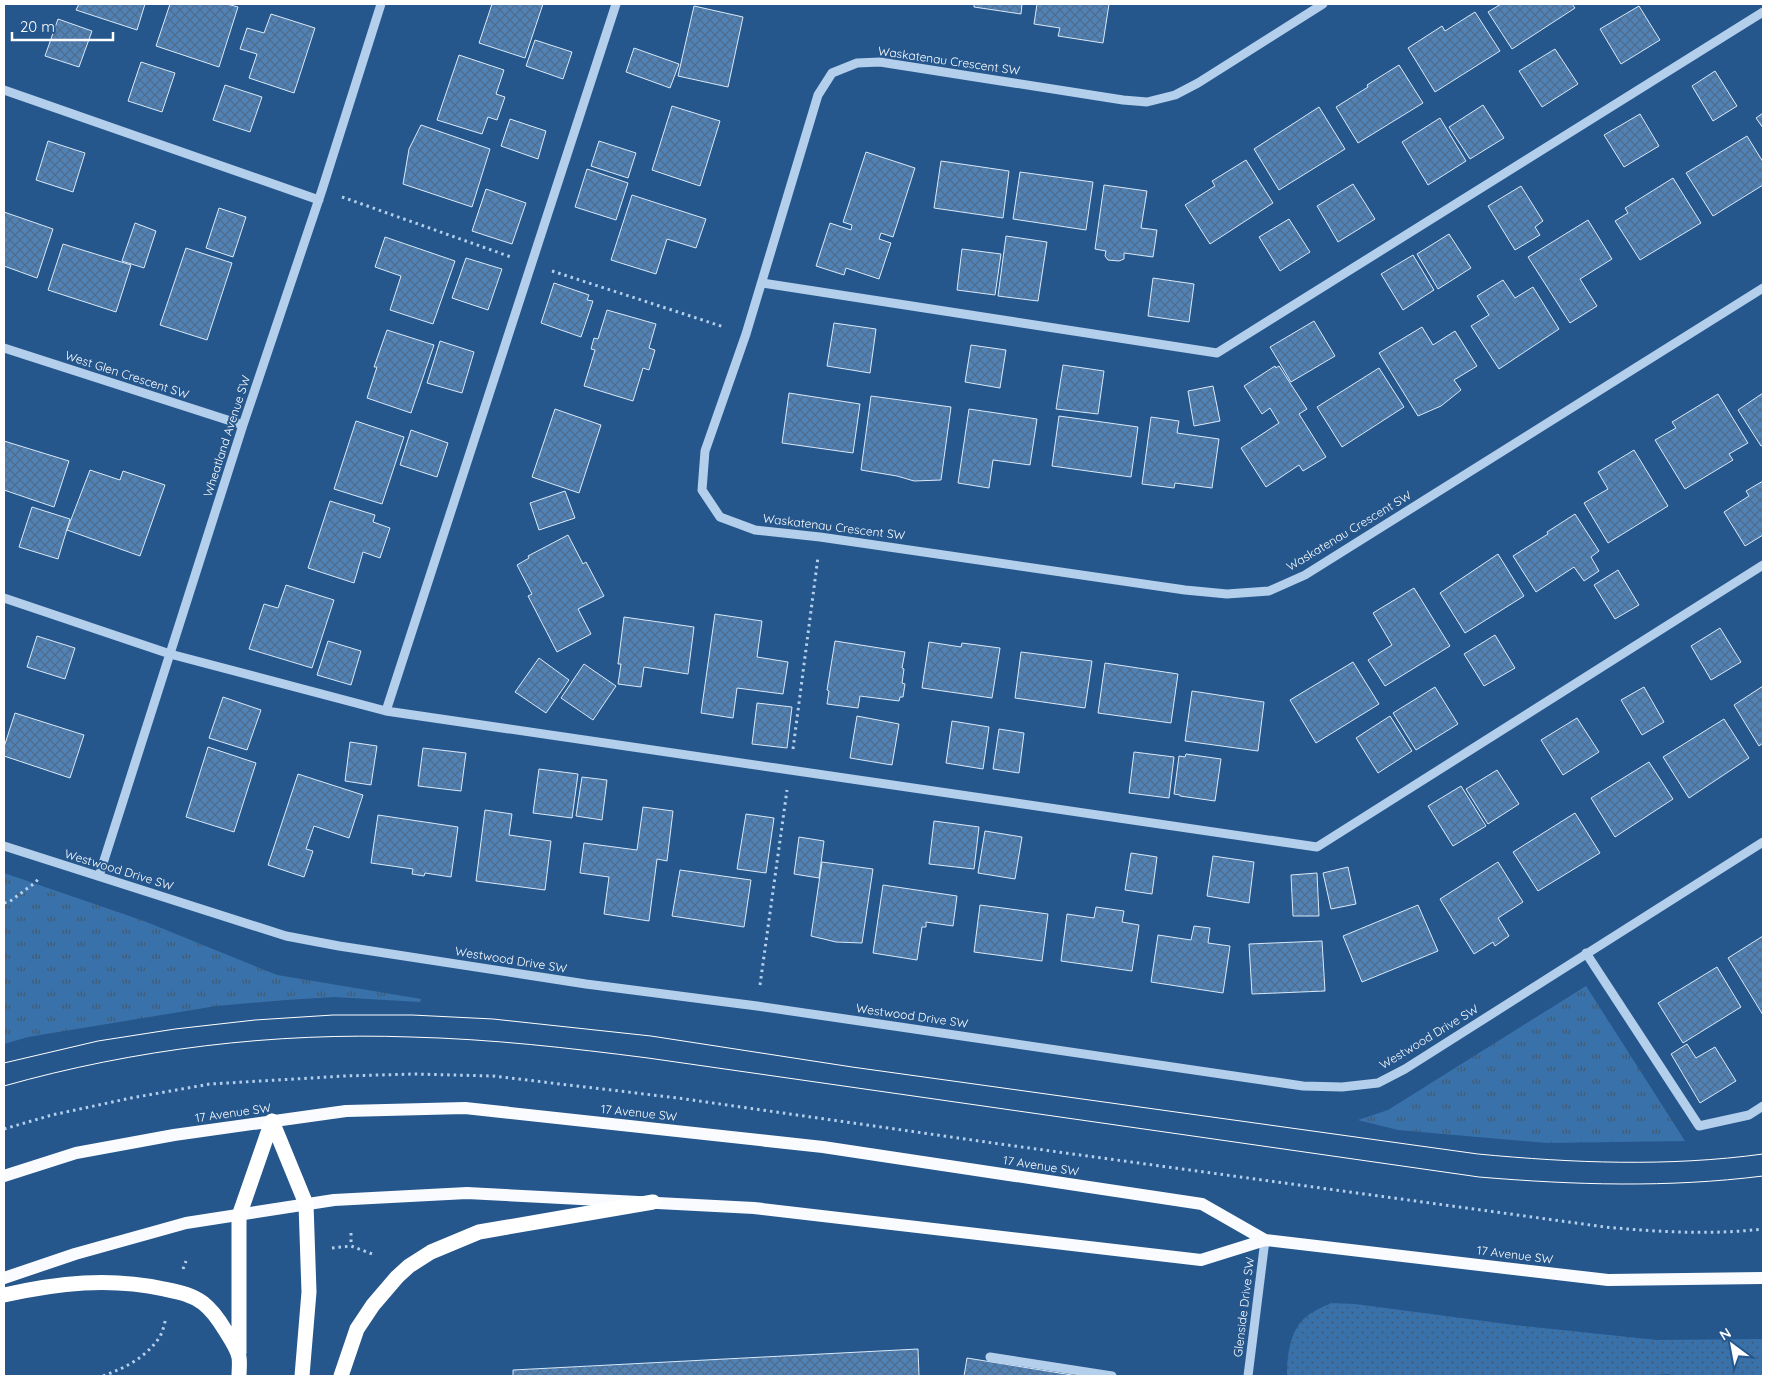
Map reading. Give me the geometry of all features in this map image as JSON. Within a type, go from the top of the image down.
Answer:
[{"type":"highway","points":[[272,1121],[306,1204],[309,1292],[302,1376]]},
{"type":"highway","points":[[239,1376],[239,1216],[272,1121]]},
{"type":"highway","points":[[341,1376],[358,1329],[373,1305],[409,1266],[431,1252],[479,1232],[653,1202]]},
{"type":"highway","points":[[4,1295],[32,1289],[73,1284],[113,1282],[146,1285],[184,1292],[203,1303],[216,1317],[230,1338],[239,1357]]},
{"type":"main road","name":"17 Avenue SW","points":[[4,1176],[76,1153],[174,1135],[346,1111],[465,1108],[823,1147],[1202,1204],[1265,1240],[1608,1280],[1763,1278]]},
{"type":"main road","name":"17 Avenue SW","points":[[4,1278],[75,1254],[186,1223],[334,1200],[467,1193],[754,1208],[1201,1260],[1265,1240]]},
{"type":"street","name":"Wheatland Avenue SW","points":[[100,876],[243,425],[382,4]]},
{"type":"street","points":[[386,710],[616,4]]},
{"type":"street","name":"Waskatenau Crescent SW","points":[[1323,4],[1175,95],[1147,102],[1123,100],[880,62],[857,63],[832,73],[818,95],[746,334],[705,451],[702,490],[720,516],[754,530],[820,536],[1185,590],[1227,594],[1268,590],[1305,575],[1763,288]]},
{"type":"street","points":[[762,283],[1217,352],[1763,12]]},
{"type":"street","points":[[4,90],[318,200]]},
{"type":"street","name":"West Glen Crescent SW","points":[[4,348],[243,425]]},
{"type":"street","points":[[4,598],[170,654],[386,710],[1317,847],[1763,565]]},
{"type":"street","name":"Westwood Drive SW","points":[[4,846],[277,933],[339,946],[586,984],[776,1008],[1303,1086],[1342,1087],[1378,1083],[1405,1069],[1763,842]]},
{"type":"street","points":[[1586,953],[1699,1126],[1749,1115],[1763,1106]]},
{"type":"street","name":"Glenside Drive SW","points":[[1248,1376],[1265,1240]]},
{"type":"street","points":[[990,1357],[1112,1376]]},
{"type":"path","points":[[4,903],[9,902],[36,882],[48,861]]},
{"type":"path","points":[[351,1233],[352,1246]]},
{"type":"path","points":[[327,1248],[352,1246],[375,1255]]},
{"type":"path","points":[[103,1376],[129,1366],[145,1354],[160,1336],[166,1318]]},
{"type":"green space","points":[[4,873],[144,921],[277,975],[421,999],[420,1002],[334,997],[216,1006],[28,1037],[4,1044]]},
{"type":"green space","points":[[1586,986],[1685,1141],[1547,1143],[1398,1130],[1358,1120],[1388,1110]]},
{"type":"green space","points":[[1331,1303],[1355,1304],[1514,1325],[1657,1340],[1763,1339],[1763,1376],[1674,1376],[1669,1374],[1642,1376],[1287,1376],[1290,1348],[1297,1327],[1307,1316]]},
{"type":"building","points":[[79,4],[145,4],[137,30],[76,10]]},
{"type":"building","points":[[170,4],[227,4],[238,7],[219,67],[156,46]]},
{"type":"building","points":[[492,4],[543,4],[525,58],[479,43]]},
{"type":"building","points":[[974,4],[1022,4],[1021,14],[974,7]]},
{"type":"building","points":[[1037,4],[1109,4],[1103,43],[1058,36],[1060,28],[1034,24]]},
{"type":"building","points":[[1501,4],[1572,4],[1575,8],[1512,49],[1488,12]]},
{"type":"building","points":[[694,6],[743,17],[728,87],[678,76]]},
{"type":"building","points":[[1639,6],[1660,40],[1621,64],[1600,29]]},
{"type":"building","points":[[1475,12],[1500,51],[1435,92],[1408,48],[1442,26],[1445,31]]},
{"type":"building","points":[[271,14],[315,28],[294,93],[249,78],[257,54],[240,49],[247,28],[264,33]]},
{"type":"building","points":[[58,19],[92,31],[79,67],[45,56]]},
{"type":"building","points":[[535,40],[572,52],[563,79],[526,66]]},
{"type":"building","points":[[634,48],[679,64],[670,88],[626,72]]},
{"type":"building","points":[[1555,49],[1578,84],[1542,107],[1519,71]]},
{"type":"building","points":[[459,55],[504,70],[496,94],[505,97],[497,120],[488,117],[482,134],[437,120]]},
{"type":"building","points":[[141,62],[175,73],[162,112],[128,101]]},
{"type":"building","points":[[1399,65],[1423,103],[1358,143],[1336,107]]},
{"type":"building","points":[[1715,71],[1737,106],[1713,121],[1692,86]]},
{"type":"building","points":[[225,85],[262,97],[250,132],[213,120]]},
{"type":"building","points":[[1483,105],[1504,138],[1470,159],[1449,127]]},
{"type":"building","points":[[672,106],[720,121],[700,186],[652,170]]},
{"type":"building","points":[[1319,107],[1345,149],[1279,190],[1254,149]]},
{"type":"building","points":[[1763,113],[1763,128],[1756,118]]},
{"type":"building","points":[[1640,114],[1659,146],[1624,167],[1604,135]]},
{"type":"building","points":[[1440,118],[1466,161],[1428,185],[1402,142]]},
{"type":"building","points":[[510,119],[546,131],[538,159],[501,146]]},
{"type":"building","points":[[421,125],[490,149],[472,207],[403,184],[409,149]]},
{"type":"building","points":[[1747,136],[1763,162],[1763,185],[1713,216],[1686,173]]},
{"type":"building","points":[[48,141],[85,153],[73,192],[36,180]]},
{"type":"building","points":[[599,141],[636,153],[628,178],[591,166]]},
{"type":"building","points":[[866,152],[915,168],[893,237],[881,233],[879,239],[891,243],[879,279],[846,268],[844,275],[816,266],[830,223],[851,230],[852,225],[843,222]]},
{"type":"building","points":[[1246,160],[1273,203],[1210,244],[1185,205],[1215,186],[1212,181]]},
{"type":"building","points":[[941,161],[1009,171],[1003,218],[934,208]]},
{"type":"building","points":[[587,169],[628,183],[616,220],[575,207]]},
{"type":"building","points":[[1020,172],[1093,182],[1086,230],[1013,219]]},
{"type":"building","points":[[1673,178],[1701,223],[1640,260],[1615,221],[1628,213],[1625,208]]},
{"type":"building","points":[[1353,184],[1375,219],[1338,242],[1317,206]]},
{"type":"building","points":[[1104,185],[1147,191],[1141,228],[1157,230],[1153,257],[1124,253],[1124,259],[1119,261],[1108,260],[1105,256],[1106,251],[1095,249]]},
{"type":"building","points":[[1521,186],[1543,221],[1535,227],[1540,235],[1515,250],[1488,206]]},
{"type":"building","points":[[486,189],[526,203],[512,244],[472,231]]},
{"type":"building","points":[[632,195],[706,219],[696,248],[667,239],[656,274],[611,260]]},
{"type":"building","points":[[219,208],[246,217],[233,257],[206,248]]},
{"type":"building","points":[[4,212],[53,229],[37,278],[4,266]]},
{"type":"building","points":[[1289,219],[1310,252],[1280,271],[1259,237]]},
{"type":"building","points":[[1588,220],[1612,259],[1580,279],[1597,306],[1570,323],[1528,257]]},
{"type":"building","points":[[135,223],[156,231],[144,268],[122,261]]},
{"type":"building","points":[[1449,234],[1471,268],[1438,289],[1417,254]]},
{"type":"building","points":[[1006,236],[1047,242],[1038,301],[998,296]]},
{"type":"building","points":[[385,237],[455,261],[433,324],[390,310],[401,276],[375,267]]},
{"type":"building","points":[[63,244],[131,265],[116,312],[48,290]]},
{"type":"building","points":[[186,248],[232,263],[207,340],[160,325]]},
{"type":"building","points":[[962,249],[1001,254],[995,295],[957,290]]},
{"type":"building","points":[[1413,255],[1434,290],[1403,310],[1381,274]]},
{"type":"building","points":[[466,258],[502,269],[488,310],[452,298]]},
{"type":"building","points":[[1153,278],[1194,284],[1189,322],[1148,316]]},
{"type":"building","points":[[1503,280],[1515,298],[1533,287],[1559,329],[1499,369],[1471,326],[1489,315],[1477,296]]},
{"type":"building","points":[[554,283],[589,295],[587,300],[593,301],[581,337],[541,323]]},
{"type":"building","points":[[607,310],[656,324],[649,348],[655,350],[649,370],[643,368],[633,401],[584,386],[595,350],[591,349],[594,338],[598,339]]},
{"type":"building","points":[[1314,321],[1335,356],[1291,382],[1270,347]]},
{"type":"building","points":[[834,323],[876,329],[870,373],[827,366]]},
{"type":"building","points":[[1422,327],[1433,345],[1455,331],[1477,366],[1454,380],[1461,390],[1441,406],[1418,416],[1379,353]]},
{"type":"building","points":[[387,330],[434,345],[411,413],[367,398],[377,367],[374,367]]},
{"type":"building","points":[[440,341],[474,352],[462,393],[427,383]]},
{"type":"building","points":[[971,345],[1006,350],[1000,388],[965,382]]},
{"type":"building","points":[[1063,365],[1104,371],[1098,414],[1056,409]]},
{"type":"building","points":[[1275,366],[1276,368],[1279,366],[1307,409],[1299,414],[1326,457],[1303,471],[1299,465],[1266,487],[1241,448],[1279,423],[1270,408],[1262,414],[1244,386]]},
{"type":"building","points":[[1379,368],[1404,407],[1342,447],[1317,407]]},
{"type":"building","points":[[1213,386],[1220,421],[1194,426],[1188,391]]},
{"type":"building","points":[[789,393],[860,404],[853,453],[782,443]]},
{"type":"building","points":[[1763,393],[1763,445],[1761,446],[1738,410]]},
{"type":"building","points":[[1718,394],[1748,443],[1729,454],[1733,460],[1685,489],[1655,440],[1676,428],[1672,422]]},
{"type":"building","points":[[871,396],[951,407],[941,480],[914,481],[861,470]]},
{"type":"building","points":[[555,409],[601,425],[579,493],[532,477]]},
{"type":"building","points":[[969,409],[1037,419],[1030,465],[993,460],[989,488],[958,483]]},
{"type":"building","points":[[1059,416],[1138,427],[1131,477],[1052,466]]},
{"type":"building","points":[[1151,417],[1179,421],[1177,433],[1219,439],[1212,488],[1175,483],[1174,488],[1142,484]]},
{"type":"building","points":[[356,421],[404,437],[382,504],[334,489]]},
{"type":"building","points":[[411,430],[448,443],[437,477],[400,465]]},
{"type":"building","points":[[4,441],[69,461],[54,507],[4,490]]},
{"type":"building","points":[[1634,450],[1668,506],[1608,543],[1584,503],[1608,489],[1598,472]]},
{"type":"building","points":[[90,470],[120,480],[123,471],[165,485],[140,556],[67,530]]},
{"type":"building","points":[[1763,481],[1763,535],[1745,546],[1724,512],[1749,496],[1746,491]]},
{"type":"building","points":[[565,491],[575,518],[539,530],[530,503]]},
{"type":"building","points":[[330,501],[375,515],[373,522],[390,528],[380,558],[363,552],[354,583],[308,568]]},
{"type":"building","points":[[32,507],[70,519],[58,559],[19,547]]},
{"type":"building","points":[[1575,514],[1599,551],[1591,557],[1599,571],[1584,581],[1574,567],[1536,592],[1513,556]]},
{"type":"building","points":[[568,535],[583,564],[586,562],[604,596],[578,609],[591,634],[557,652],[528,596],[532,594],[517,565],[529,558],[528,556]]},
{"type":"building","points":[[1498,554],[1524,596],[1465,633],[1440,593]]},
{"type":"building","points":[[1618,570],[1639,605],[1615,619],[1594,585]]},
{"type":"building","points":[[286,585],[334,600],[312,668],[249,649],[264,604],[278,608]]},
{"type":"building","points":[[1414,588],[1450,646],[1385,686],[1368,660],[1392,645],[1373,613]]},
{"type":"building","points":[[715,614],[762,621],[757,657],[788,662],[783,694],[737,688],[733,718],[701,713]]},
{"type":"building","points":[[624,617],[694,627],[688,674],[644,667],[641,687],[618,684],[621,664],[618,664]]},
{"type":"building","points":[[1720,628],[1741,662],[1711,680],[1691,646]]},
{"type":"building","points":[[1495,635],[1515,668],[1484,686],[1464,654]]},
{"type":"building","points":[[37,636],[75,648],[65,679],[27,667]]},
{"type":"building","points":[[328,641],[361,651],[351,685],[317,675]]},
{"type":"building","points":[[835,641],[905,652],[902,668],[904,669],[902,683],[905,684],[903,697],[900,697],[899,701],[860,696],[858,708],[827,704],[829,691],[827,690]]},
{"type":"building","points":[[929,642],[961,647],[962,643],[1000,648],[992,698],[922,688]]},
{"type":"building","points":[[1021,652],[1092,661],[1085,708],[1015,698]]},
{"type":"building","points":[[539,658],[569,680],[546,713],[515,692]]},
{"type":"building","points":[[1353,662],[1379,704],[1316,743],[1290,700]]},
{"type":"building","points":[[1105,663],[1178,674],[1171,723],[1098,713]]},
{"type":"building","points":[[584,664],[616,686],[593,720],[561,698]]},
{"type":"building","points":[[1763,686],[1763,743],[1759,746],[1734,705]]},
{"type":"building","points":[[1435,687],[1458,724],[1416,750],[1393,713]]},
{"type":"building","points":[[1644,687],[1664,722],[1642,735],[1621,700]]},
{"type":"building","points":[[1192,691],[1264,702],[1258,751],[1185,741]]},
{"type":"building","points":[[223,697],[261,710],[247,750],[209,738]]},
{"type":"building","points":[[757,703],[792,707],[787,748],[752,744]]},
{"type":"building","points":[[15,713],[84,735],[70,778],[4,756],[4,747]]},
{"type":"building","points":[[857,716],[899,724],[892,765],[850,758]]},
{"type":"building","points":[[1390,716],[1412,751],[1378,773],[1356,738]]},
{"type":"building","points":[[1577,718],[1599,752],[1563,775],[1541,740]]},
{"type":"building","points":[[1724,719],[1749,758],[1689,798],[1663,757]]},
{"type":"building","points":[[952,721],[989,727],[983,769],[946,763]]},
{"type":"building","points":[[999,729],[1024,733],[1019,773],[993,769]]},
{"type":"building","points":[[350,742],[377,746],[371,785],[345,781]]},
{"type":"building","points":[[208,747],[256,763],[234,832],[186,817]]},
{"type":"building","points":[[423,748],[466,753],[461,791],[418,786]]},
{"type":"building","points":[[1134,752],[1174,757],[1169,798],[1129,793]]},
{"type":"building","points":[[1186,754],[1221,759],[1215,801],[1174,794],[1179,756],[1185,757]]},
{"type":"building","points":[[1649,762],[1673,799],[1615,837],[1591,798]]},
{"type":"building","points":[[539,769],[578,774],[572,818],[533,813]]},
{"type":"building","points":[[1497,770],[1519,804],[1488,824],[1466,789]]},
{"type":"building","points":[[298,774],[363,795],[349,838],[314,826],[306,849],[313,851],[304,877],[268,865]]},
{"type":"building","points":[[582,777],[607,780],[602,820],[576,816]]},
{"type":"building","points":[[1461,786],[1486,826],[1453,846],[1428,806]]},
{"type":"building","points":[[643,807],[673,811],[667,861],[657,859],[649,921],[604,914],[609,877],[580,873],[584,843],[637,850]]},
{"type":"building","points":[[485,810],[512,814],[509,835],[551,841],[545,890],[476,881]]},
{"type":"building","points":[[1575,813],[1600,853],[1538,891],[1513,852]]},
{"type":"building","points":[[746,814],[774,818],[766,873],[737,869]]},
{"type":"building","points":[[378,815],[458,827],[451,877],[425,873],[424,876],[412,874],[413,869],[371,863]]},
{"type":"building","points":[[934,821],[979,827],[974,869],[929,864]]},
{"type":"building","points":[[985,831],[1022,837],[1015,879],[978,873]]},
{"type":"building","points":[[799,837],[824,841],[819,878],[794,874]]},
{"type":"building","points":[[1131,853],[1157,857],[1152,894],[1125,890]]},
{"type":"building","points":[[1213,856],[1254,862],[1249,903],[1207,896]]},
{"type":"building","points":[[822,862],[873,869],[862,943],[836,942],[811,936]]},
{"type":"building","points":[[1498,862],[1523,902],[1498,918],[1509,936],[1495,946],[1493,942],[1474,954],[1440,899]]},
{"type":"building","points":[[1348,867],[1356,904],[1331,909],[1323,873]]},
{"type":"building","points":[[680,870],[751,880],[744,927],[672,916]]},
{"type":"building","points":[[1317,873],[1319,916],[1293,916],[1291,875]]},
{"type":"building","points":[[883,885],[957,896],[953,926],[926,922],[926,927],[922,927],[917,960],[873,953]]},
{"type":"building","points":[[980,905],[1048,914],[1042,961],[974,952]]},
{"type":"building","points":[[1418,905],[1438,951],[1362,982],[1343,936]]},
{"type":"building","points":[[1096,907],[1124,911],[1122,922],[1139,925],[1132,971],[1061,961],[1067,914],[1094,918]]},
{"type":"building","points":[[1194,926],[1210,928],[1208,943],[1230,946],[1223,993],[1151,982],[1158,935],[1191,940]]},
{"type":"building","points":[[1763,936],[1763,1015],[1728,958]]},
{"type":"building","points":[[1322,941],[1325,991],[1252,994],[1249,944]]},
{"type":"building","points":[[1717,967],[1741,1007],[1683,1043],[1658,1003]]},
{"type":"building","points":[[1687,1044],[1696,1058],[1715,1047],[1736,1081],[1700,1103],[1671,1054]]},
{"type":"building","points":[[918,1349],[919,1376],[513,1376],[513,1370]]},
{"type":"building","points":[[967,1358],[1078,1376],[964,1376]]},
{"type":"tram line","points":[[4,1063],[98,1041],[175,1029],[255,1020],[333,1015],[412,1015],[493,1019],[651,1036],[852,1067],[1478,1154],[1549,1160],[1620,1162],[1692,1161],[1763,1154]]},
{"type":"tram line","points":[[4,1086],[104,1062],[206,1046],[308,1037],[441,1038],[530,1044],[648,1058],[1479,1177],[1550,1182],[1656,1184],[1763,1176]]}]
